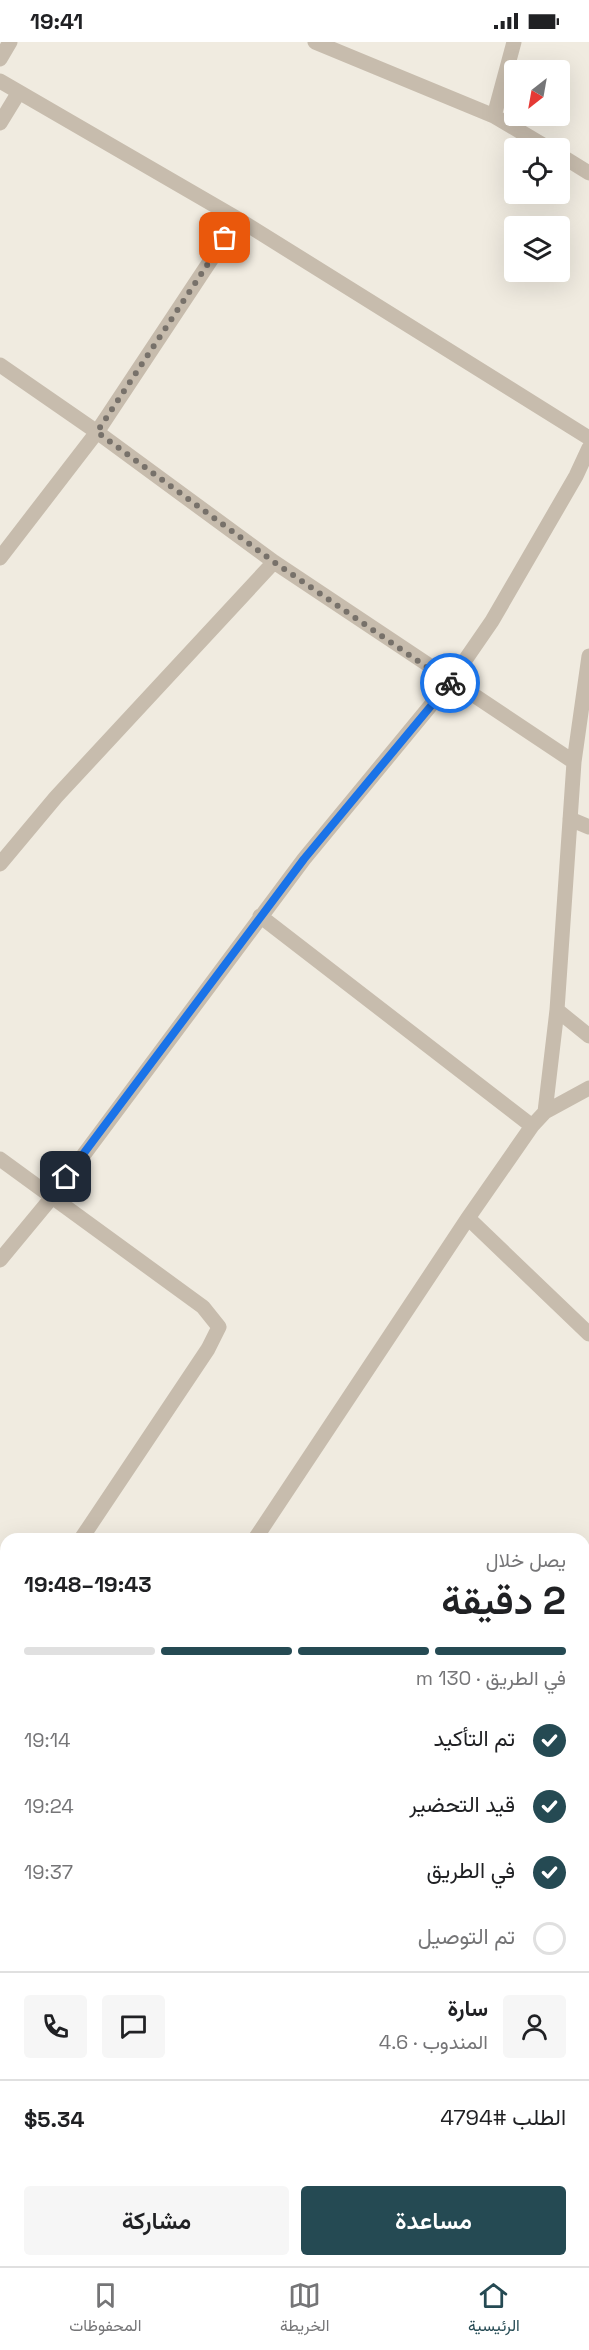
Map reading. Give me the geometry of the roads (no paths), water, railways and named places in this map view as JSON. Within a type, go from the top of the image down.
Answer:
[{"type":"street","points":[[0,59],[10,42]]},
{"type":"street","points":[[315,42],[494,116],[531,138]]},
{"type":"street","points":[[494,116],[514,42]]},
{"type":"street","points":[[0,81],[238,219],[589,438]]},
{"type":"street","points":[[0,123],[19,92]]},
{"type":"street","points":[[570,161],[589,173]]},
{"type":"street","points":[[0,558],[97,432],[238,219]]},
{"type":"street","points":[[0,366],[97,432],[274,562],[450,682],[574,762]]},
{"type":"street","points":[[0,1260],[53,1196],[260,916],[450,682],[583,479],[589,448]]},
{"type":"street","points":[[0,864],[56,797],[274,562]]},
{"type":"street","points":[[545,1112],[557,1010],[574,762],[589,656]]},
{"type":"street","points":[[570,819],[589,827]]},
{"type":"street","points":[[260,916],[532,1126]]},
{"type":"street","points":[[557,1010],[589,1036]]},
{"type":"street","points":[[259,1533],[468,1218],[532,1126],[545,1112],[589,1088]]},
{"type":"street","points":[[0,1159],[203,1307],[219,1327],[208,1349],[85,1533]]},
{"type":"street","points":[[468,1218],[589,1334]]}]
